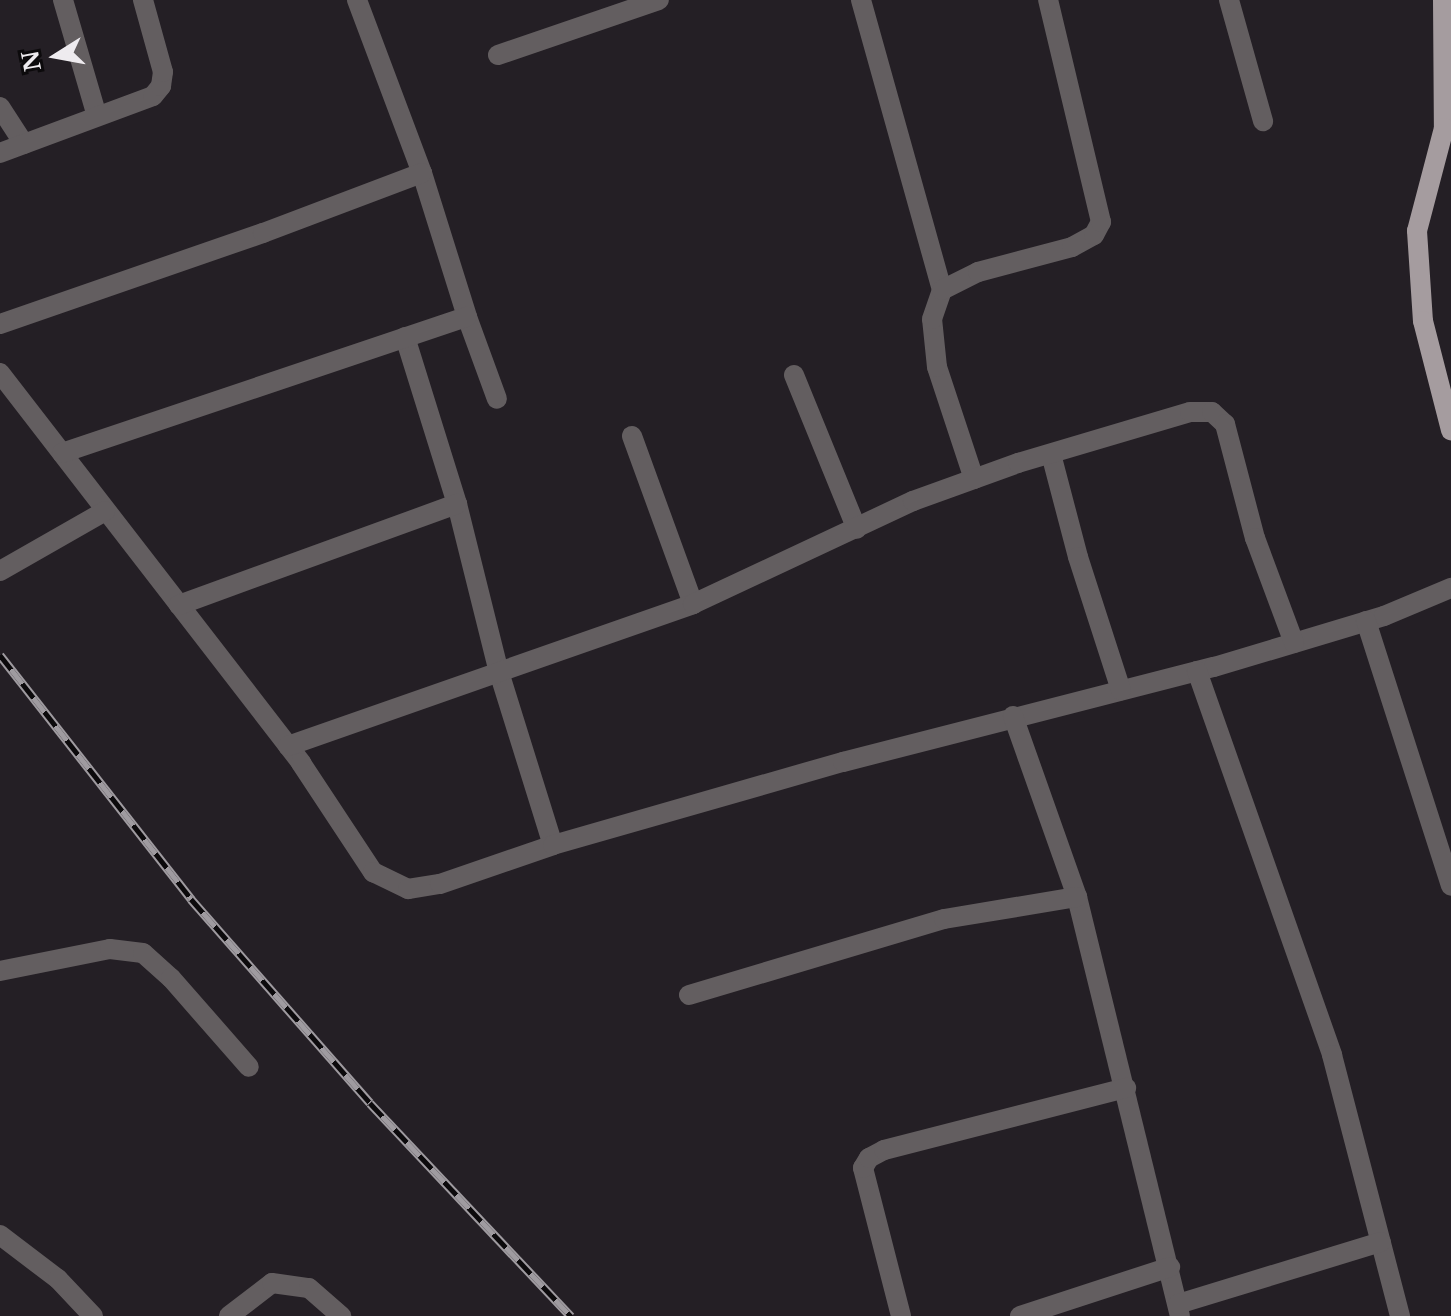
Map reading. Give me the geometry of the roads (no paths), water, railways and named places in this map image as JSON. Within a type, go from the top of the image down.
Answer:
[{"type":"main road","points":[[1443,0],[1444,128],[1417,231],[1423,321],[1451,430]]},
{"type":"street","points":[[63,0],[97,116]]},
{"type":"street","points":[[0,153],[153,96],[161,86],[163,72],[143,0]]},
{"type":"street","points":[[357,0],[422,173],[467,317],[497,399]]},
{"type":"street","points":[[498,55],[659,0]]},
{"type":"street","points":[[861,0],[942,290],[932,319],[937,367],[974,479]]},
{"type":"street","points":[[942,290],[978,272],[1072,247],[1094,235],[1101,222],[1048,0]]},
{"type":"street","points":[[1229,0],[1263,121]]},
{"type":"street","points":[[0,107],[24,144]]},
{"type":"street","points":[[0,324],[263,233],[422,173]]},
{"type":"street","points":[[62,453],[467,317]]},
{"type":"street","points":[[405,337],[457,504],[499,672],[553,845]]},
{"type":"street","points":[[0,373],[288,746],[373,872],[408,889],[440,884],[553,845],[1013,716],[1197,671],[1366,621],[1451,588]]},
{"type":"street","points":[[794,375],[857,529]]},
{"type":"street","points":[[288,746],[693,604],[913,501],[1051,454],[1190,412],[1212,412],[1225,424],[1255,538],[1294,643]]},
{"type":"street","points":[[632,436],[693,604]]},
{"type":"street","points":[[1051,454],[1078,557],[1121,690]]},
{"type":"street","points":[[179,605],[457,504]]},
{"type":"street","points":[[0,571],[105,511]]},
{"type":"street","points":[[1366,621],[1451,886]]},
{"type":"street","points":[[1197,671],[1332,1055],[1400,1316]]},
{"type":"street","points":[[1013,716],[1077,897],[1179,1310],[1381,1242]]},
{"type":"street","points":[[689,995],[944,919],[1077,897]]},
{"type":"street","points":[[0,971],[110,949],[143,953],[171,978],[249,1067]]},
{"type":"street","points":[[901,1316],[863,1168],[869,1158],[884,1150],[1126,1088]]},
{"type":"street","points":[[0,1235],[58,1279],[93,1316]]},
{"type":"street","points":[[1020,1316],[1170,1267]]},
{"type":"street","points":[[229,1316],[272,1283],[309,1288],[341,1316]]},
{"type":"railway","points":[[0,655],[191,899],[370,1103],[571,1316]]}]
